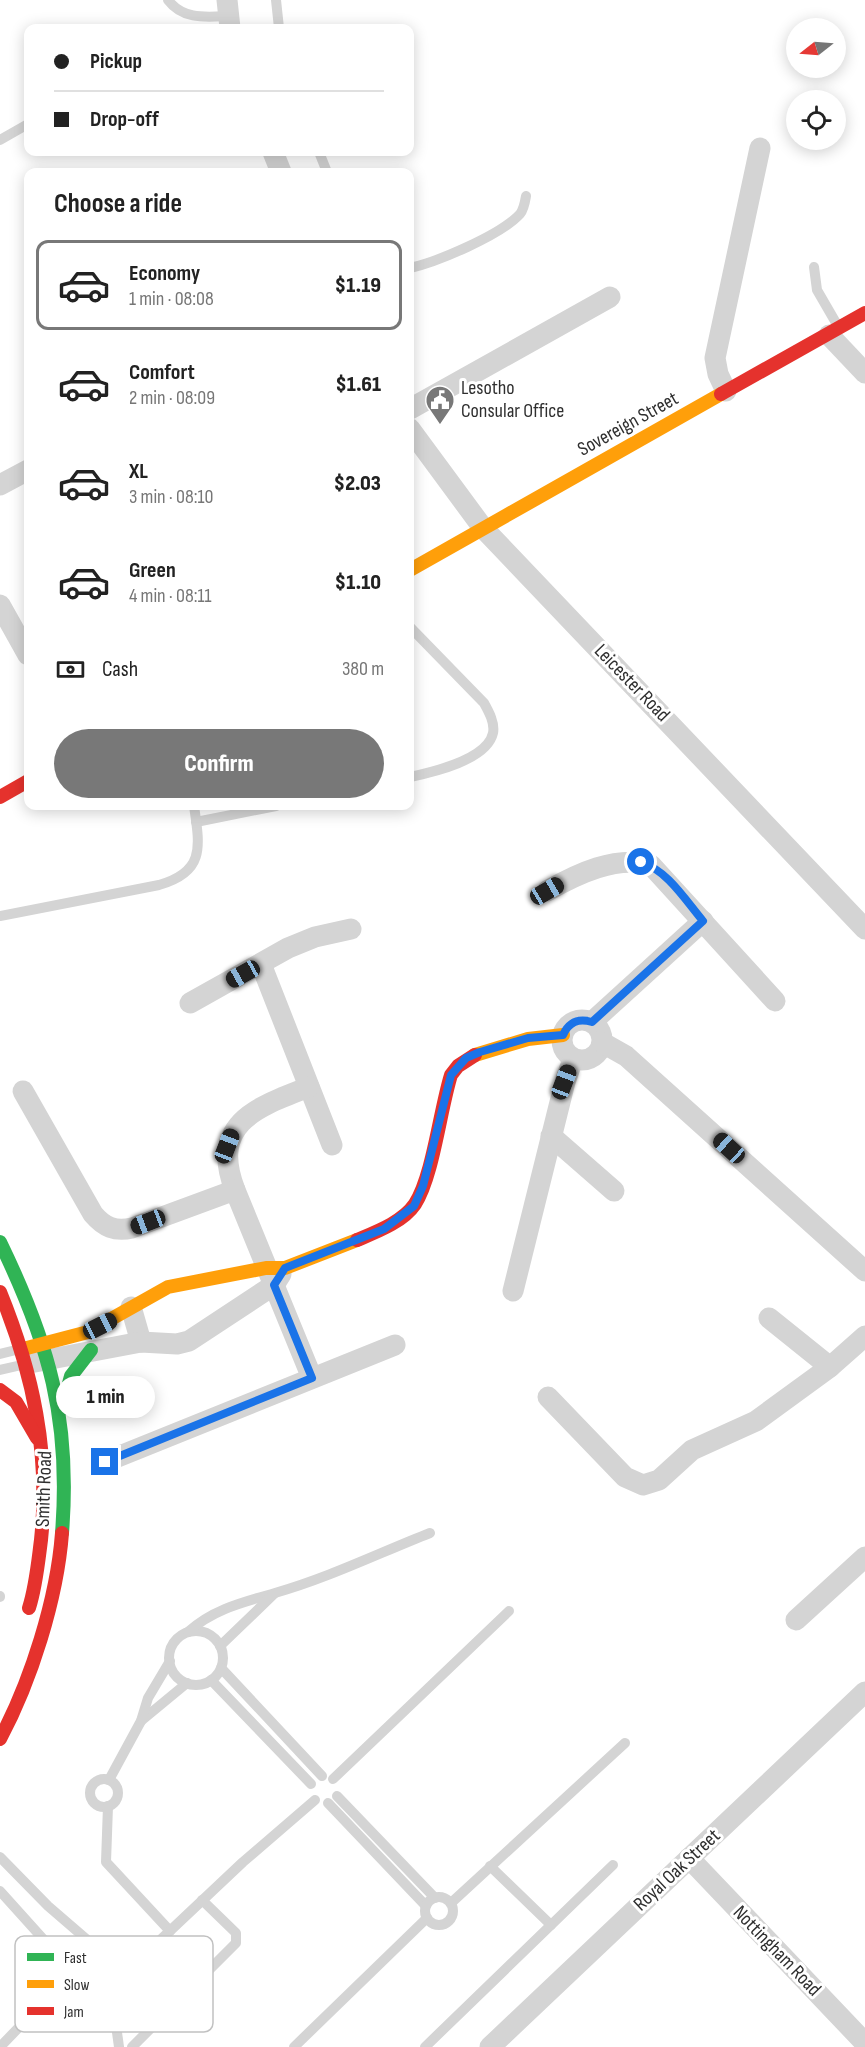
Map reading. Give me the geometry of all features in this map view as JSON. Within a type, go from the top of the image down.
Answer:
[{"type":"street","points":[[726,391],[718,374],[715,358],[760,148]]},
{"type":"street","points":[[414,407],[610,297]]},
{"type":"street","name":"Sovereign Street","points":[[414,568],[865,314]]},
{"type":"street","points":[[834,332],[865,373]]},
{"type":"street","name":"Leicester Road","points":[[414,434],[483,528],[865,929]]},
{"type":"street","points":[[0,485],[24,472]]},
{"type":"street","points":[[0,605],[24,648]]},
{"type":"street","points":[[0,797],[24,783]]},
{"type":"street","points":[[547,891],[578,874],[632,861],[651,865],[661,873],[775,1001]]},
{"type":"street","points":[[592,1022],[703,921]]},
{"type":"street","points":[[190,1003],[301,942],[351,929]]},
{"type":"street","points":[[261,964],[332,1146]]},
{"type":"street","points":[[583,1020],[592,1022],[602,1035],[603,1043],[599,1052],[592,1059],[583,1061],[573,1059],[562,1045],[563,1035],[567,1027],[583,1020]]},
{"type":"street","points":[[25,1356],[89,1341],[177,1344],[189,1341],[275,1274],[384,1229],[414,1206],[423,1186],[451,1075],[466,1058],[528,1038],[563,1035]]},
{"type":"street","points":[[603,1043],[626,1056],[865,1271]]},
{"type":"street","points":[[513,1291],[550,1136],[573,1059]]},
{"type":"street","points":[[309,1087],[262,1106],[245,1118],[233,1132],[227,1146],[227,1164],[235,1190],[275,1274],[312,1378]]},
{"type":"street","points":[[23,1090],[93,1214],[110,1228],[121,1230],[132,1228],[235,1190]]},
{"type":"street","points":[[550,1136],[614,1191]]},
{"type":"street","name":"Smith Road","points":[[0,1242],[12,1264],[48,1351],[62,1411],[67,1460],[67,1495],[60,1557],[51,1597],[29,1670],[0,1739]]},
{"type":"street","points":[[12,1264],[45,1306]]},
{"type":"street","points":[[62,1411],[71,1376],[89,1341],[131,1307],[174,1285],[275,1274]]},
{"type":"street","name":"Smith Road","points":[[0,1292],[25,1356],[39,1407],[45,1453],[45,1509],[34,1592],[23,1626]]},
{"type":"street","points":[[0,1303],[0,1320]]},
{"type":"street","points":[[131,1307],[141,1342]]},
{"type":"street","points":[[770,1318],[830,1367]]},
{"type":"street","points":[[68,1324],[89,1341]]},
{"type":"street","points":[[548,1397],[625,1477],[642,1485],[659,1480],[701,1445],[756,1420],[830,1367],[865,1336]]},
{"type":"street","points":[[105,1462],[395,1346]]},
{"type":"street","points":[[0,1390],[16,1402],[45,1453]]},
{"type":"street","points":[[796,1620],[865,1557]]},
{"type":"street","points":[[34,1592],[51,1597]]},
{"type":"street","name":"Royal Oak Street","points":[[490,2047],[865,1692]]},
{"type":"street","name":"Nottingham Road","points":[[689,1858],[865,2043]]},
{"type":"lane","points":[[168,0],[182,12],[197,17],[228,15]]},
{"type":"lane","points":[[276,0],[279,24]]},
{"type":"lane","points":[[194,24],[197,17]]},
{"type":"lane","points":[[0,140],[24,126]]},
{"type":"lane","points":[[414,267],[432,263],[459,251],[511,221],[522,212],[526,196]]},
{"type":"lane","points":[[814,267],[817,290],[834,332]]},
{"type":"lane","points":[[414,631],[484,703],[491,716],[494,732],[488,744],[476,755],[455,764],[414,776]]},
{"type":"lane","points":[[0,916],[159,885],[182,877],[192,867],[196,856],[194,810]]},
{"type":"lane","points":[[196,822],[256,810]]},
{"type":"lane","points":[[0,1354],[25,1356]]},
{"type":"lane","points":[[0,1370],[25,1356]]},
{"type":"lane","points":[[109,1780],[141,1721],[148,1698],[170,1661],[175,1641],[206,1618],[244,1600],[274,1593],[430,1533]]},
{"type":"lane","points":[[220,1646],[274,1593]]},
{"type":"lane","points":[[333,1779],[509,1611]]},
{"type":"lane","points":[[170,1661],[176,1675],[187,1683],[200,1684],[211,1680],[221,1668],[223,1657],[220,1646],[207,1633],[188,1632]]},
{"type":"lane","points":[[221,1668],[322,1776],[333,1779],[338,1787],[332,1799]]},
{"type":"lane","points":[[211,1680],[311,1784],[311,1793],[315,1800]]},
{"type":"lane","points":[[141,1721],[187,1683]]},
{"type":"lane","points":[[253,1723],[263,1713]]},
{"type":"lane","points":[[451,1903],[625,1743]]},
{"type":"lane","points":[[311,1784],[322,1776]]},
{"type":"lane","points":[[97,1780],[109,1780],[116,1786],[117,1794],[114,1802],[108,1806],[94,1803],[90,1791],[97,1780]]},
{"type":"lane","points":[[165,1936],[315,1800],[332,1799],[374,1843],[426,1906],[427,1918],[435,1925],[448,1923],[453,1916],[451,1903],[443,1898],[435,1898],[426,1906]]},
{"type":"lane","points":[[108,1806],[106,1863],[170,1931]]},
{"type":"lane","points":[[374,1843],[435,1898]]},
{"type":"lane","points":[[0,1857],[48,1906],[83,1936]]},
{"type":"lane","points":[[490,1866],[551,1925]]},
{"type":"lane","points":[[425,2047],[613,1866]]},
{"type":"lane","points":[[0,1891],[41,1936]]},
{"type":"lane","points":[[202,1900],[236,1933],[236,1943],[213,1966]]},
{"type":"lane","points":[[294,2047],[427,1918]]},
{"type":"lane","points":[[0,2047],[15,2031]]},
{"type":"lane","points":[[117,2032],[119,2047]]},
{"type":"lane","points":[[132,2047],[147,2032]]},
{"type":"traffic: fast","points":[[0,1242],[32,1314],[53,1383],[63,1454],[62,1533]]},
{"type":"traffic: fast","points":[[62,1409],[71,1376],[91,1350]]},
{"type":"traffic: slow","points":[[414,568],[721,394]]},
{"type":"traffic: slow","points":[[475,1055],[528,1039],[563,1035]]},
{"type":"traffic: slow","points":[[23,1349],[88,1332],[168,1287],[266,1268],[285,1268],[357,1240]]},
{"type":"traffic: jam","points":[[721,394],[865,313]]},
{"type":"traffic: jam","points":[[0,797],[24,783]]},
{"type":"traffic: jam","points":[[357,1240],[396,1221],[415,1204],[427,1177],[451,1075],[458,1066],[475,1055]]},
{"type":"traffic: jam","points":[[0,1292],[22,1353],[41,1444],[43,1476],[41,1540],[29,1608]]},
{"type":"traffic: jam","points":[[0,1390],[16,1402],[37,1438]]},
{"type":"traffic: jam","points":[[0,1739],[22,1692],[41,1639],[55,1585],[62,1533]]},
{"type":"place","name":"Lesotho Consular Office","points":[[440,426]]},
{"type":"route","points":[[105,1462],[312,1378],[274,1285],[285,1268],[384,1229],[414,1206],[423,1186],[451,1075],[466,1058],[528,1038],[563,1035],[567,1027],[574,1022],[583,1020],[592,1022],[703,921],[661,873],[651,865],[641,862]]}]
